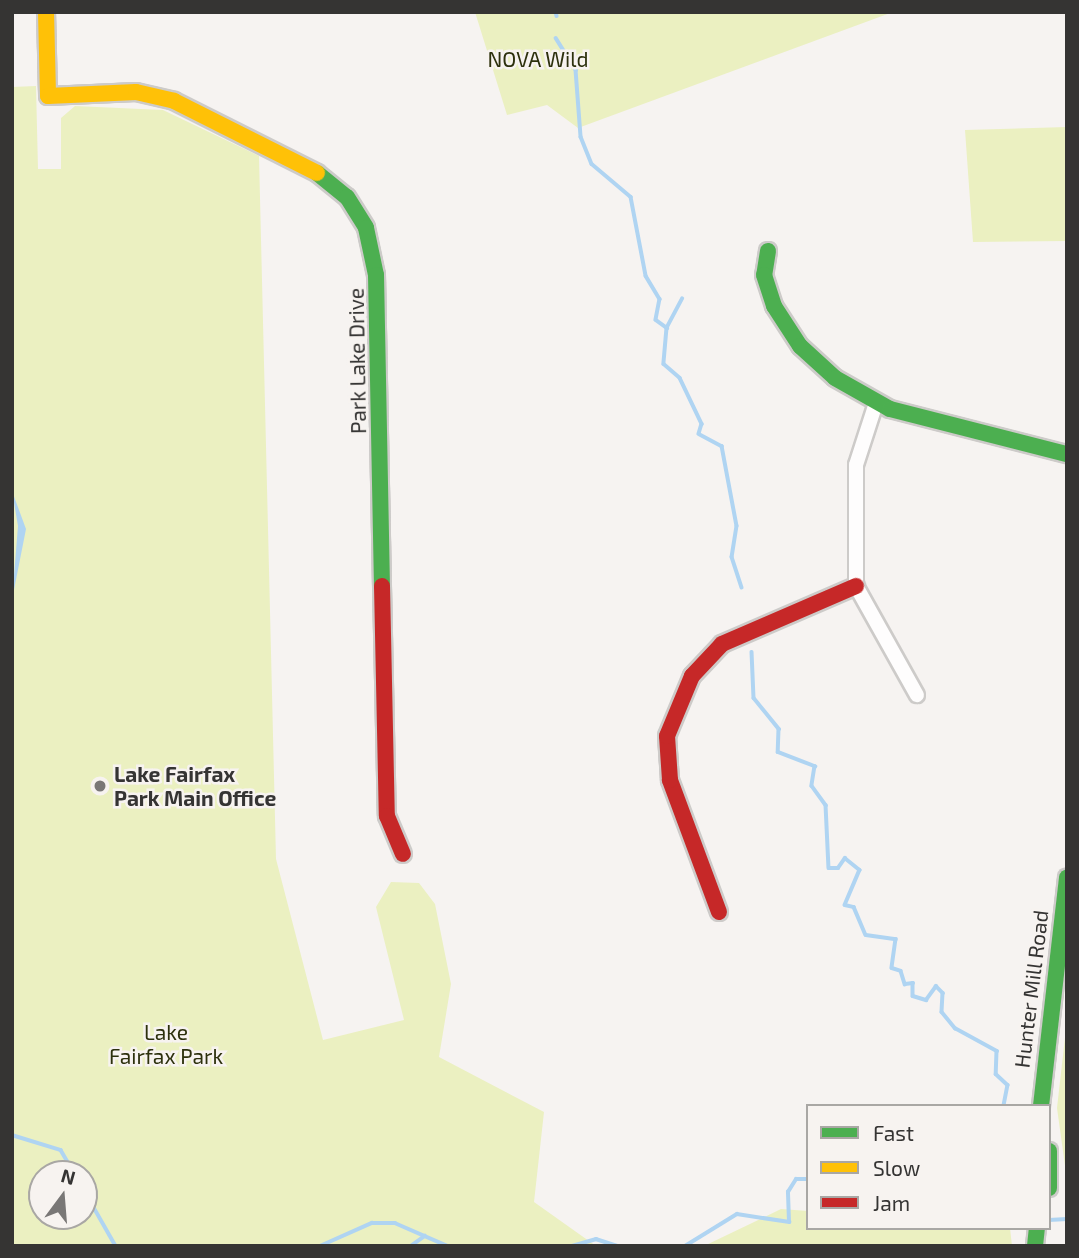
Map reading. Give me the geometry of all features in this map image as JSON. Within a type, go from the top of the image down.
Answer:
[{"type":"street","name":"Park Lake Drive","points":[[46,12],[48,96],[119,92],[174,101],[321,175],[347,197],[366,228],[376,275],[387,816],[403,854]]},
{"type":"street","points":[[768,251],[766,288],[785,326],[835,378],[876,403],[1067,454]]},
{"type":"street","points":[[876,403],[856,465],[856,586],[917,695]]},
{"type":"street","points":[[719,912],[670,780],[672,724],[692,676],[722,644],[856,586]]},
{"type":"street","name":"Hunter Mill Road","points":[[1041,1104],[1067,877]]},
{"type":"green space","name":"NOVA Wild","points":[[475,12],[893,12],[578,128],[547,105],[507,115]]},
{"type":"green space","name":"Lake Fairfax Park","points":[[36,86],[38,169],[61,169],[61,118],[75,106],[163,110],[259,156],[276,859],[323,1040],[404,1020],[376,907],[391,882],[419,883],[435,904],[451,984],[439,1057],[544,1112],[534,1202],[596,1246],[12,1246],[12,87]]},
{"type":"green space","points":[[1067,127],[1067,241],[973,242],[965,130]]},
{"type":"green space","points":[[1067,1020],[1067,1180],[1057,1108]]},
{"type":"green space","points":[[781,1209],[806,1211],[806,1230],[1010,1230],[1012,1246],[704,1246]]},
{"type":"water","points":[[12,491],[26,529],[12,600],[18,526]]},
{"type":"waterway","points":[[556,12],[557,16]]},
{"type":"waterway","points":[[556,38],[576,70],[581,137],[592,164],[631,197],[646,276],[660,299],[656,320],[667,328],[664,364],[680,378],[702,424],[699,434],[722,446],[737,526],[732,557],[742,587]]},
{"type":"waterway","points":[[667,327],[682,299]]},
{"type":"waterway","points":[[752,652],[754,698],[779,729],[778,752],[815,766],[812,786],[826,805],[829,868],[838,868],[845,858],[860,870],[845,905],[854,907],[866,935],[896,939],[892,968],[901,971],[905,984],[913,983],[913,996],[926,1000],[936,986],[943,993],[942,1012],[955,1028],[997,1051],[996,1074],[1008,1085],[1004,1104]]},
{"type":"waterway","points":[[12,1135],[61,1150],[67,1160]]},
{"type":"waterway","points":[[685,1246],[737,1214],[789,1222],[788,1192],[796,1179],[806,1179]]},
{"type":"waterway","points":[[98,1214],[116,1246]]},
{"type":"waterway","points":[[1051,1220],[1067,1219]]},
{"type":"waterway","points":[[320,1246],[372,1223],[395,1223],[448,1246]]},
{"type":"waterway","points":[[411,1246],[425,1236]]},
{"type":"waterway","points":[[572,1246],[596,1239],[618,1246]]},
{"type":"traffic: fast","points":[[317,173],[347,197],[366,228],[376,275],[382,586]]},
{"type":"traffic: fast","points":[[768,251],[764,275],[774,306],[800,346],[835,378],[890,409],[1067,454]]},
{"type":"traffic: fast","points":[[1041,1104],[1067,877]]},
{"type":"traffic: fast","points":[[1035,1246],[1037,1230]]},
{"type":"traffic: slow","points":[[46,12],[48,96],[136,92],[174,101],[317,173]]},
{"type":"traffic: jam","points":[[382,586],[387,816],[403,854]]},
{"type":"traffic: jam","points":[[719,912],[670,780],[667,736],[692,676],[722,644],[856,586]]},
{"type":"place","name":"Lake Fairfax Park Main Office","points":[[100,786]]}]
